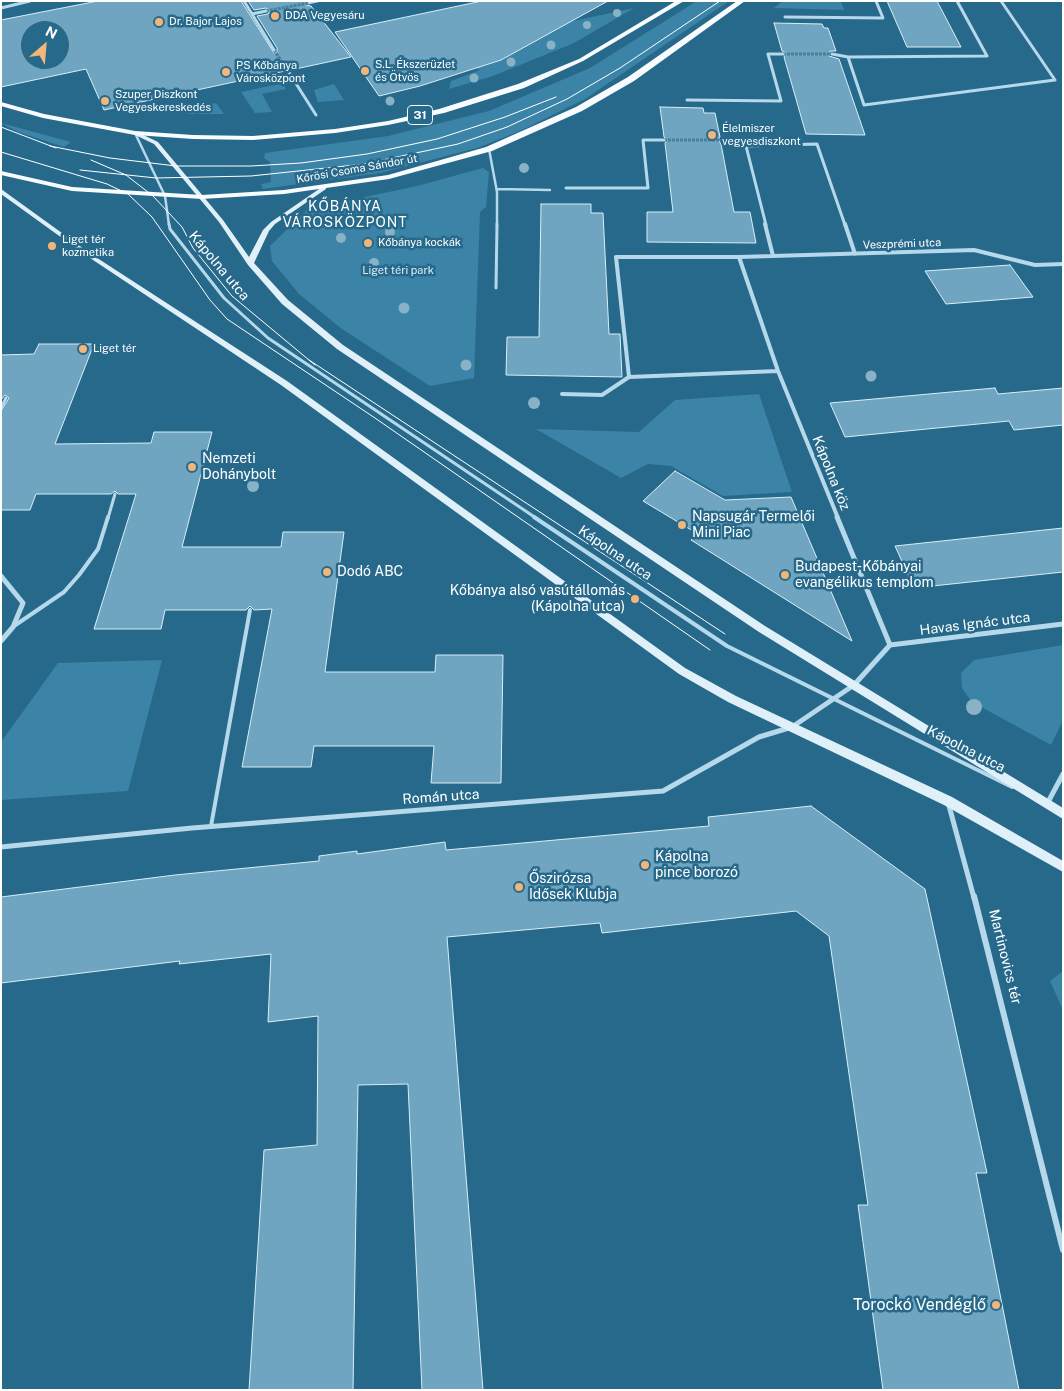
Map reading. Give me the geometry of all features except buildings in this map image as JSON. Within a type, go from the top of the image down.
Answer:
[{"type":"main road","name":"31","points":[[135,134],[193,137],[277,136],[388,123],[442,110],[487,98],[554,72],[634,30],[681,1]]},
{"type":"main road","name":"Kőrösi Csoma Sándor út","points":[[1,173],[72,189],[202,197],[250,196],[324,188],[389,177],[489,149],[549,124],[600,98],[631,79],[742,1]]},
{"type":"main road","name":"Kápolna utca","points":[[1,104],[43,116],[135,134]]},
{"type":"street","points":[[1,8],[30,1]]},
{"type":"street","points":[[244,1],[274,50]]},
{"type":"street","points":[[786,17],[883,18],[876,1]]},
{"type":"street","points":[[832,54],[848,58],[987,56],[957,1]]},
{"type":"street","points":[[848,58],[864,105],[1054,80],[1002,1]]},
{"type":"street","points":[[252,14],[266,11]]},
{"type":"street","points":[[687,100],[781,101],[768,54],[783,54]]},
{"type":"street","points":[[288,71],[316,115]]},
{"type":"street","name":"Kápolna utca","points":[[135,134],[156,143],[202,197],[250,263],[285,302],[340,347],[762,629],[1047,805]]},
{"type":"street","points":[[566,188],[648,188],[643,140],[664,140]]},
{"type":"street","points":[[721,140],[746,146],[817,144],[855,254]]},
{"type":"street","points":[[746,146],[774,256]]},
{"type":"street","name":"Kápolna utca","points":[[250,263],[266,230],[273,222],[324,188]]},
{"type":"street","points":[[1,190],[89,255],[284,383],[682,671],[732,699],[948,802],[1063,867]]},
{"type":"street","name":"Veszprémi utca","points":[[630,377],[616,257],[739,257],[974,250],[1035,266],[1063,264]]},
{"type":"street","name":"Kápolna köz","points":[[739,257],[778,371],[890,645]]},
{"type":"street","points":[[562,394],[602,395],[630,377],[778,371]]},
{"type":"street","points":[[1,576],[23,603],[13,626],[1,641]]},
{"type":"street","name":"Havas Ignác utca","points":[[890,645],[1063,624]]},
{"type":"street","points":[[854,685],[890,645]]},
{"type":"street","name":"Román utca","points":[[1,847],[211,826],[663,791],[759,737],[792,727],[854,685]]},
{"type":"street","points":[[1063,774],[1047,805],[1063,814]]},
{"type":"street","name":"Martinovics tér","points":[[948,802],[973,893],[1063,1250]]},
{"type":"lane","points":[[309,3],[318,1]]},
{"type":"lane","name":"Kápolna utca","points":[[135,134],[165,196],[170,229],[224,298],[268,338],[727,646],[1047,805]]},
{"type":"lane","points":[[489,149],[497,189],[496,288]]},
{"type":"lane","points":[[497,189],[550,190]]},
{"type":"lane","points":[[1,408],[6,398]]},
{"type":"lane","points":[[13,626],[42,609],[64,592],[80,575],[98,549],[115,494]]},
{"type":"lane","points":[[211,826],[250,610]]},
{"type":"green space","points":[[697,1],[729,1],[585,99],[520,131],[477,148],[380,173],[263,189],[261,184],[271,182],[270,162],[264,158],[265,153],[388,136],[489,111],[590,68]]},
{"type":"green space","points":[[783,1],[841,1],[844,10],[774,8]]},
{"type":"green space","points":[[634,8],[574,43],[493,76],[449,89],[451,81],[480,70],[442,49]]},
{"type":"green space","points":[[283,83],[286,89],[262,94],[272,112],[255,113],[241,92]]},
{"type":"green space","points":[[334,84],[344,100],[318,102],[314,90]]},
{"type":"green space","points":[[216,103],[224,114],[188,114],[182,110]]},
{"type":"green space","points":[[1,123],[71,142],[64,147],[18,132]]},
{"type":"green space","name":"Liget téri park","points":[[483,168],[489,172],[486,207],[480,212],[474,378],[430,386],[342,329],[299,294],[272,261],[270,246],[308,209],[417,186]]},
{"type":"green space","points":[[759,394],[792,492],[723,496],[671,466],[648,464],[621,478],[536,429],[639,432],[675,400]]},
{"type":"green space","points":[[1063,645],[1063,720],[1051,745],[972,702],[962,688],[961,673],[974,660]]},
{"type":"green space","points":[[162,660],[128,791],[1,800],[1,742],[58,663]]},
{"type":"green space","points":[[1063,971],[1063,1010],[1050,981]]},
{"type":"tunnel","points":[[266,11],[309,3]]},
{"type":"tunnel","points":[[274,50],[288,71]]},
{"type":"tunnel","points":[[783,54],[832,54]]},
{"type":"tunnel","points":[[664,140],[721,140]]},
{"type":"tram line","points":[[126,175],[156,178],[251,176],[364,164],[458,144],[507,127],[567,99],[620,68],[720,1]]},
{"type":"tram line","points":[[52,146],[110,158],[176,166],[251,166],[301,163],[367,154],[437,139],[505,117],[556,97]]},
{"type":"tram line","points":[[1,127],[52,146]]},
{"type":"tram line","points":[[52,146],[56,148]]},
{"type":"tram line","points":[[1,152],[107,184],[128,194],[152,217],[210,300],[227,319],[375,418],[710,650]]},
{"type":"tram line","points":[[91,160],[126,175]]},
{"type":"tram line","points":[[80,170],[126,175]]},
{"type":"tram line","points":[[126,175],[153,196],[182,227],[193,248],[232,296],[315,365]]},
{"type":"tram line","points":[[309,360],[725,634]]},
{"type":"place","name":"DDA Vegyesáru","points":[[275,16]]},
{"type":"place","name":"Dr. Bajor Lajos","points":[[159,22]]},
{"type":"place","name":"S.L. Ékszerüzlet és Ötvös","points":[[365,71]]},
{"type":"place","name":"PS Kőbánya Városközpont","points":[[226,72]]},
{"type":"place","name":"Szuper Diszkont Vegyeskereskedés","points":[[105,101]]},
{"type":"place","name":"Élelmiszer vegyesdiszkont","points":[[712,135]]},
{"type":"place","name":"Kőbánya kockák","points":[[368,243]]},
{"type":"place","name":"Liget tér kozmetika","points":[[52,246]]},
{"type":"place","name":"Liget tér","points":[[83,349]]},
{"type":"place","name":"Nemzeti Dohánybolt","points":[[192,467]]},
{"type":"place","name":"Napsugár Termelői Mini Piac","points":[[682,525]]},
{"type":"place","name":"Dodó ABC","points":[[327,572]]},
{"type":"place","name":"Budapest-Kőbányai evangélikus templom","points":[[785,575]]},
{"type":"place","name":"Kőbánya alsó vasútállomás (Kápolna utca)","points":[[635,599]]},
{"type":"place","name":"Kápolna pince borozó","points":[[645,865]]},
{"type":"place","name":"Őszirózsa Idősek Klubja","points":[[519,887]]},
{"type":"place","name":"Torockó Vendéglő","points":[[996,1305]]},
{"type":"district","name":"KŐBÁNYA VÁROSKÖZPONT","points":[[345,216]]}]
